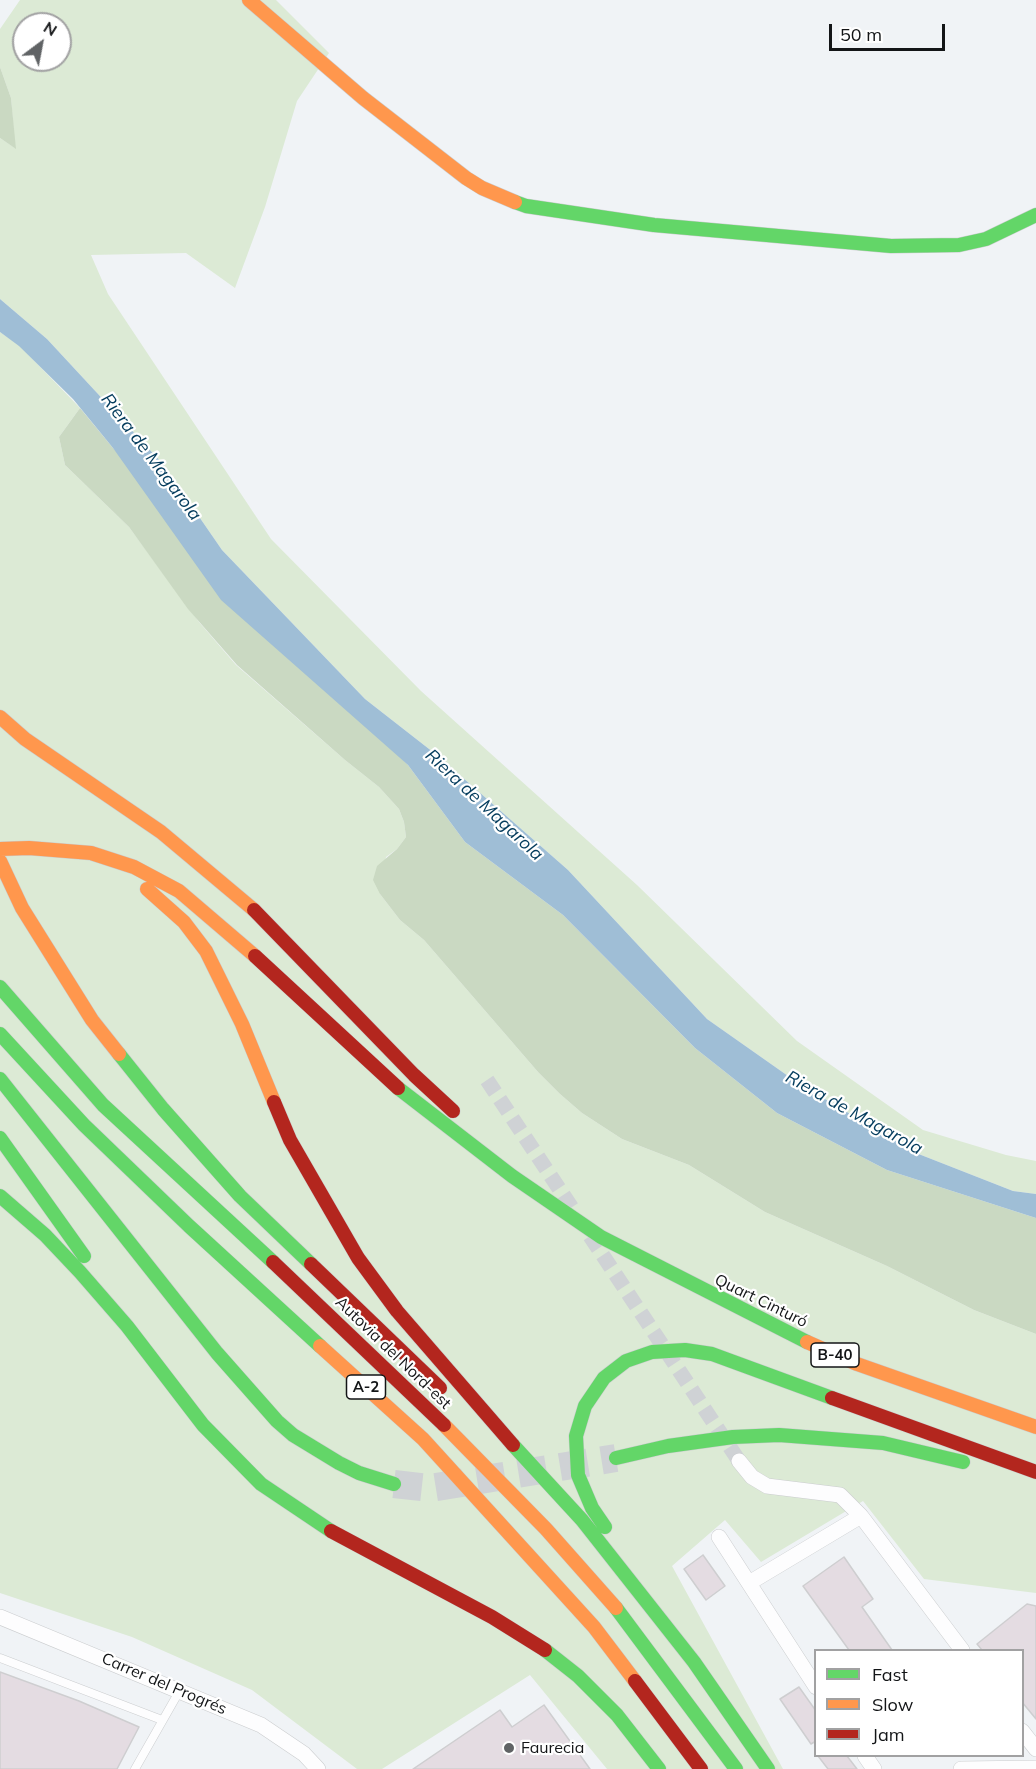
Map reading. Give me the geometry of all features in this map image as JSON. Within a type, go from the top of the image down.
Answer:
[{"type":"main road","points":[[249,0],[363,98],[466,178],[482,188],[526,206],[677,227],[891,246],[959,245],[986,239],[1036,215]]},
{"type":"main road","points":[[0,717],[26,739],[161,832],[228,886],[279,933],[414,1075],[466,1122],[559,1196],[645,1259]]},
{"type":"main road","points":[[0,849],[92,853],[115,860],[179,891],[235,937],[411,1100],[512,1176],[601,1237],[645,1259]]},
{"type":"main road","points":[[60,850],[136,883],[184,922],[220,975],[290,1140],[358,1258],[403,1319],[470,1398],[582,1520],[694,1662],[768,1769]]},
{"type":"main road","points":[[0,861],[22,908],[92,1020],[163,1109],[240,1196],[458,1405],[605,1552]]},
{"type":"main road","name":"Autovia del Nord-est","points":[[0,987],[103,1105],[327,1312],[465,1444],[546,1529],[622,1616],[736,1769]]},
{"type":"main road","name":"A-2","points":[[0,1034],[92,1133],[423,1439],[594,1627],[701,1769]]},
{"type":"main road","points":[[0,1079],[217,1353],[277,1421],[293,1435],[358,1473],[394,1484]]},
{"type":"main road","points":[[0,1138],[106,1288],[127,1326]]},
{"type":"main road","points":[[0,1196],[45,1235],[127,1326],[203,1425],[261,1484],[345,1540],[492,1617],[547,1651],[578,1676],[617,1715],[659,1769]]},
{"type":"main road","name":"Quart Cinturó","points":[[645,1259],[794,1337],[857,1364],[1036,1427]]},
{"type":"main road","points":[[694,1662],[682,1628],[592,1508],[578,1475],[576,1436],[585,1406],[604,1378],[626,1361],[652,1352],[685,1350],[712,1353],[1036,1472]]},
{"type":"main road","points":[[616,1458],[668,1446],[733,1437],[830,1437],[883,1443],[957,1460],[1036,1485]]},
{"type":"street","points":[[739,1461],[752,1477],[767,1486],[840,1495],[861,1516],[961,1649]]},
{"type":"street","points":[[749,1583],[861,1516]]},
{"type":"street","points":[[719,1537],[814,1684]]},
{"type":"street","name":"Carrer del Progrés","points":[[0,1617],[261,1725],[304,1754],[318,1769]]},
{"type":"street","points":[[1024,1732],[1036,1749]]},
{"type":"street","points":[[961,1769],[1036,1768]]},
{"type":"lane","points":[[0,1658],[162,1720]]},
{"type":"lane","points":[[135,1769],[180,1690]]},
{"type":"green space","points":[[20,0],[276,0],[329,53],[297,101],[265,207],[235,288],[186,253],[91,255],[108,294],[271,539],[421,691],[637,885],[797,1041],[923,1130],[1006,1155],[1036,1161],[1036,1194],[1013,1191],[916,1153],[798,1083],[707,1019],[568,870],[438,756],[365,699],[222,550],[162,463],[47,339],[0,299],[0,138],[15,148],[11,98],[0,67],[0,29]]},
{"type":"green space","points":[[0,67],[11,98],[16,149],[0,138]]},
{"type":"green space","points":[[0,332],[19,345],[80,408],[59,437],[65,465],[129,527],[199,622],[236,665],[379,787],[399,809],[406,837],[397,849],[386,857],[380,894],[400,920],[424,940],[538,1072],[560,1094],[582,1113],[622,1139],[689,1165],[765,1212],[887,1266],[974,1310],[1036,1334],[1036,1593],[924,1579],[863,1501],[761,1562],[725,1520],[672,1566],[783,1769],[607,1769],[530,1675],[382,1769],[357,1769],[252,1690],[132,1637],[0,1593]]},
{"type":"green space","points":[[80,408],[113,448],[408,765],[465,842],[563,915],[695,1048],[777,1113],[887,1170],[1036,1218],[1036,1334],[974,1310],[887,1266],[765,1212],[689,1165],[622,1139],[582,1113],[560,1094],[538,1072],[424,940],[400,920],[380,894],[373,880],[377,866],[397,849],[406,837],[399,809],[379,787],[237,665],[188,609],[129,527],[65,465],[59,437]]},
{"type":"water","name":"Riera de Magarola","points":[[0,299],[47,339],[162,463],[222,550],[365,699],[438,756],[568,870],[707,1019],[798,1083],[916,1153],[1013,1191],[1036,1194],[1036,1218],[887,1170],[777,1113],[695,1048],[563,915],[465,842],[408,765],[221,600],[113,448],[73,399],[19,346],[0,332]]},
{"type":"building","points":[[703,1555],[725,1586],[706,1600],[684,1569]]},
{"type":"building","points":[[844,1557],[873,1599],[862,1607],[891,1649],[848,1649],[803,1586]]},
{"type":"building","points":[[1027,1604],[1036,1606],[1036,1719],[1024,1704],[1024,1649],[981,1649],[977,1644]]},
{"type":"building","points":[[0,1672],[79,1701],[139,1727],[117,1769],[0,1769]]},
{"type":"building","points":[[799,1687],[814,1708],[814,1742],[811,1744],[780,1699]]},
{"type":"building","name":"Faurecia","points":[[544,1705],[590,1769],[413,1769],[500,1710],[512,1727]]},
{"type":"building","points":[[819,1757],[848,1757],[857,1769],[828,1769]]},
{"type":"tunnel","points":[[487,1080],[572,1208]]},
{"type":"tunnel","points":[[590,1236],[739,1461]]},
{"type":"tunnel","points":[[394,1484],[430,1488],[616,1458]]},
{"type":"traffic: fast","points":[[515,202],[526,206],[654,225],[891,246],[959,245],[986,239],[1036,215]]},
{"type":"traffic: fast","points":[[0,987],[103,1105],[273,1262]]},
{"type":"traffic: fast","points":[[0,1034],[84,1125],[189,1226],[320,1346]]},
{"type":"traffic: fast","points":[[119,1054],[163,1109],[240,1196],[311,1264]]},
{"type":"traffic: fast","points":[[0,1079],[217,1353],[277,1421],[293,1435],[339,1463],[359,1473],[394,1484]]},
{"type":"traffic: fast","points":[[398,1088],[512,1176],[601,1237],[807,1342]]},
{"type":"traffic: fast","points":[[0,1138],[84,1256]]},
{"type":"traffic: fast","points":[[0,1196],[45,1235],[80,1272],[127,1326],[203,1425],[261,1484],[331,1531]]},
{"type":"traffic: fast","points":[[605,1527],[592,1508],[578,1475],[576,1436],[585,1406],[604,1378],[626,1361],[652,1352],[685,1350],[712,1354],[832,1398]]},
{"type":"traffic: fast","points":[[616,1458],[668,1446],[733,1437],[779,1435],[883,1443],[963,1462]]},
{"type":"traffic: fast","points":[[513,1445],[582,1520],[694,1662],[768,1769]]},
{"type":"traffic: fast","points":[[616,1608],[736,1769]]},
{"type":"traffic: fast","points":[[545,1650],[578,1676],[617,1715],[659,1769]]},
{"type":"traffic: slow","points":[[249,0],[363,98],[466,178],[482,188],[515,202]]},
{"type":"traffic: slow","points":[[0,717],[25,739],[161,832],[254,910]]},
{"type":"traffic: slow","points":[[0,849],[29,848],[91,853],[134,867],[179,891],[255,956]]},
{"type":"traffic: slow","points":[[0,861],[22,908],[92,1020],[119,1054]]},
{"type":"traffic: slow","points":[[147,889],[184,922],[206,951],[242,1024],[274,1102]]},
{"type":"traffic: slow","points":[[807,1342],[857,1364],[1036,1427]]},
{"type":"traffic: slow","points":[[320,1346],[423,1439],[594,1627],[635,1681]]},
{"type":"traffic: slow","points":[[444,1425],[546,1529],[616,1608]]},
{"type":"traffic: jam","points":[[254,910],[414,1075],[453,1111]]},
{"type":"traffic: jam","points":[[255,956],[398,1088]]},
{"type":"traffic: jam","points":[[274,1102],[290,1140],[358,1258],[397,1311],[513,1445]]},
{"type":"traffic: jam","points":[[273,1262],[444,1425]]},
{"type":"traffic: jam","points":[[311,1264],[440,1388]]},
{"type":"traffic: jam","points":[[832,1398],[1036,1472]]},
{"type":"traffic: jam","points":[[331,1531],[492,1617],[545,1650]]},
{"type":"traffic: jam","points":[[635,1681],[701,1769]]},
{"type":"place","name":"Faurecia","points":[[509,1748]]}]
